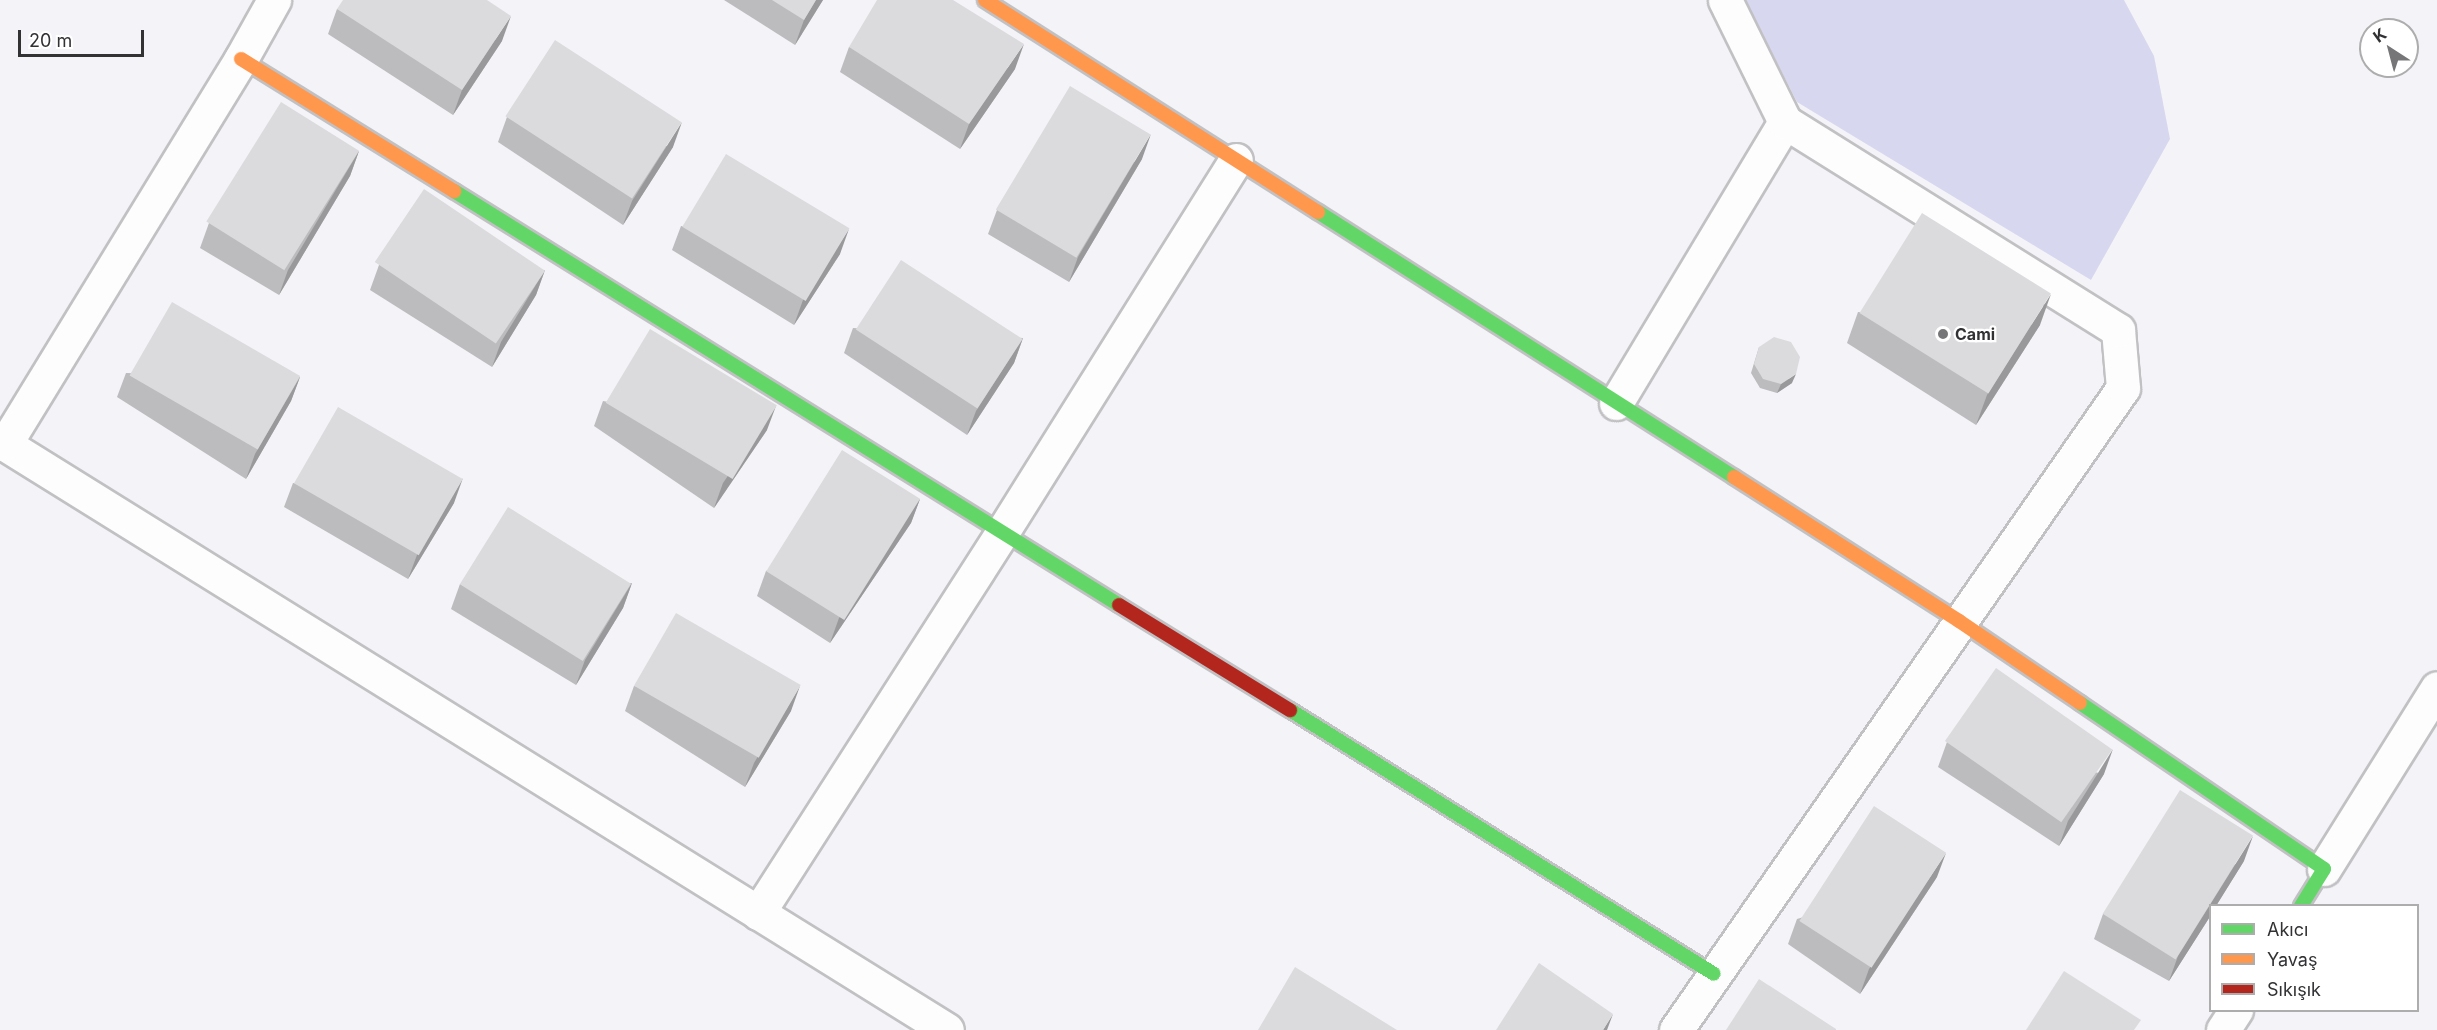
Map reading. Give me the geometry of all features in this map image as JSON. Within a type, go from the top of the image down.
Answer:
[{"type":"street","points":[[273,0],[241,59],[2,443],[947,1030]]},
{"type":"street","points":[[985,0],[1959,621],[2324,869]]},
{"type":"street","points":[[1676,1030],[2123,388],[2118,330],[1785,122],[1725,0]]},
{"type":"street","points":[[241,59],[1714,974]]},
{"type":"street","points":[[1616,403],[1785,122]]},
{"type":"street","points":[[758,913],[1003,531],[1236,160]]},
{"type":"street","points":[[2302,904],[2437,688]]},
{"type":"street","points":[[2223,1030],[2235,1012]]},
{"type":"shaded area","points":[[1745,0],[2124,0],[2154,56],[2170,139],[2091,280],[1797,102]]},
{"type":"building","points":[[343,0],[487,0],[511,16],[462,90],[337,9]]},
{"type":"building","points":[[772,0],[816,0],[804,20]]},
{"type":"building","points":[[877,0],[953,0],[1024,44],[969,124],[849,47]]},
{"type":"building","points":[[555,40],[682,122],[632,199],[505,116]]},
{"type":"building","points":[[1070,86],[1151,134],[1076,258],[996,209]]},
{"type":"building","points":[[281,102],[359,151],[284,270],[206,222]]},
{"type":"building","points":[[726,154],[849,228],[806,301],[682,227]]},
{"type":"building","points":[[424,189],[545,271],[496,344],[375,262]]},
{"type":"building","name":"Cami","points":[[1922,213],[2051,294],[1988,394],[1859,313]]},
{"type":"building","points":[[901,260],[1023,339],[977,409],[856,330]]},
{"type":"building","points":[[172,302],[300,376],[258,450],[130,376]]},
{"type":"building","points":[[650,329],[777,405],[733,479],[606,403]]},
{"type":"building","points":[[1774,337],[1791,342],[1800,357],[1796,374],[1781,384],[1763,379],[1754,364],[1759,347]]},
{"type":"building","points":[[338,407],[463,479],[419,555],[294,483]]},
{"type":"building","points":[[842,450],[920,499],[844,620],[766,571]]},
{"type":"building","points":[[508,507],[631,584],[583,661],[460,584]]},
{"type":"building","points":[[676,613],[801,685],[759,758],[634,686]]},
{"type":"building","points":[[1996,668],[2112,749],[2061,822],[1945,741]]},
{"type":"building","points":[[2180,790],[2253,836],[2176,959],[2103,914]]},
{"type":"building","points":[[1874,806],[1946,853],[1872,968],[1799,921]]},
{"type":"building","points":[[1539,963],[1613,1014],[1603,1030],[1496,1030]]},
{"type":"building","points":[[1295,967],[1397,1030],[1258,1030]]},
{"type":"building","points":[[2064,971],[2141,1020],[2134,1030],[2026,1030]]},
{"type":"building","points":[[1759,979],[1836,1029],[1836,1030],[1726,1030]]},
{"type":"traffic: fast","points":[[454,191],[1119,605]]},
{"type":"traffic: fast","points":[[1318,212],[1734,477]]},
{"type":"traffic: fast","points":[[2080,703],[2324,869],[2302,904]]},
{"type":"traffic: fast","points":[[1290,710],[1714,974]]},
{"type":"traffic: slow","points":[[985,0],[1318,212]]},
{"type":"traffic: slow","points":[[241,59],[454,191]]},
{"type":"traffic: slow","points":[[1734,477],[1959,621],[2080,703]]},
{"type":"traffic: jam","points":[[1119,605],[1290,710]]},
{"type":"place","name":"Cami","points":[[1943,334]]}]
